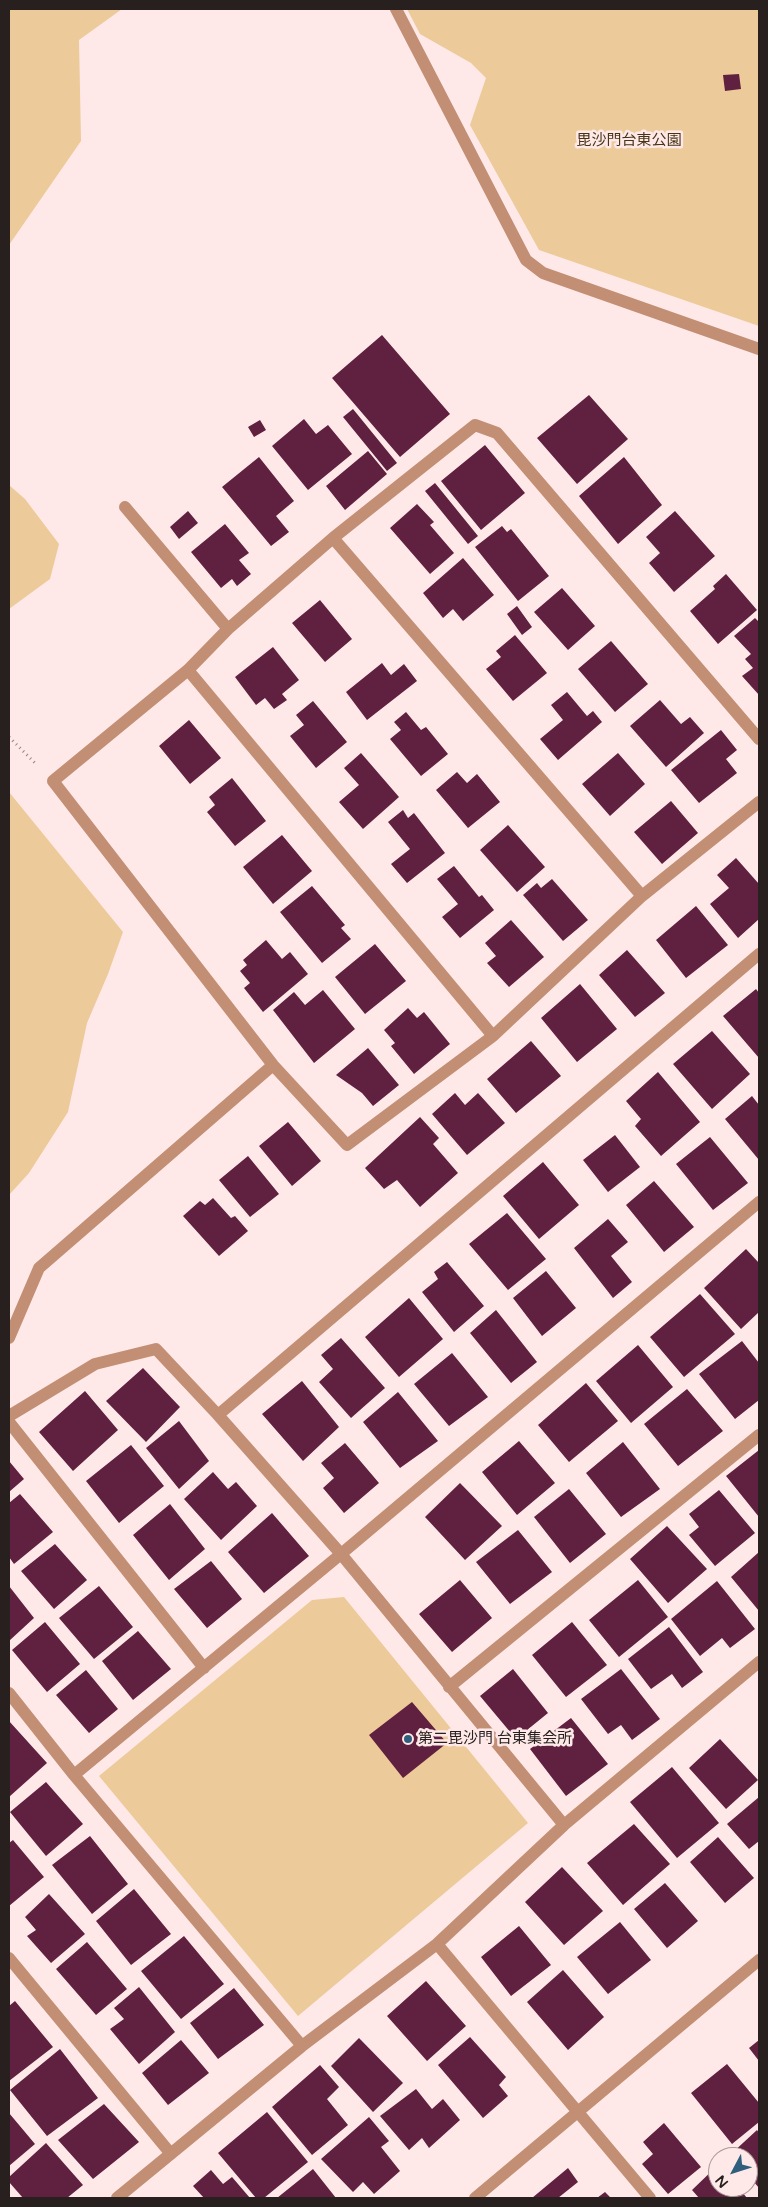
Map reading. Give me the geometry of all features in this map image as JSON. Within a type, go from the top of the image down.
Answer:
[{"type":"street","points":[[396,9],[526,260],[542,273],[759,349]]},
{"type":"street","points":[[759,740],[497,433],[475,425],[333,538],[228,629],[188,670],[53,781],[273,1065],[347,1145],[493,1036],[642,896],[759,802]]},
{"type":"street","points":[[125,507],[228,629]]},
{"type":"street","points":[[333,538],[642,896]]},
{"type":"street","points":[[188,670],[493,1036]]},
{"type":"street","points":[[218,1415],[759,954]]},
{"type":"street","points":[[9,1338],[39,1268],[273,1065]]},
{"type":"street","points":[[74,1775],[341,1554],[759,1202]]},
{"type":"street","points":[[9,1416],[95,1364],[156,1349],[218,1415],[341,1554],[564,1825]]},
{"type":"street","points":[[9,1422],[204,1668]]},
{"type":"street","points":[[449,1687],[759,1435]]},
{"type":"street","points":[[117,2198],[302,2046],[437,1944],[564,1825],[759,1662]]},
{"type":"street","points":[[9,1693],[74,1775],[302,2046]]},
{"type":"street","points":[[437,1944],[650,2198]]},
{"type":"street","points":[[9,1958],[171,2154]]},
{"type":"street","points":[[475,2198],[578,2114],[759,1960]]},
{"type":"path","points":[[9,737],[53,781]]},
{"type":"green space","points":[[9,9],[122,9],[79,40],[81,141],[9,245]]},
{"type":"green space","name":"毘沙門台東公園","points":[[407,9],[759,9],[759,326],[539,250],[470,125],[486,78],[471,63],[420,34]]},
{"type":"green space","points":[[9,485],[25,499],[59,544],[50,579],[9,609]]},
{"type":"green space","points":[[9,792],[123,932],[108,974],[87,1023],[68,1112],[29,1173],[9,1195]]},
{"type":"green space","points":[[344,1597],[528,1823],[298,2016],[99,1776],[312,1600]]},
{"type":"building","points":[[739,74],[741,89],[725,91],[723,75]]},
{"type":"building","points":[[382,335],[450,414],[400,457],[332,378]]},
{"type":"building","points":[[589,395],[628,439],[577,484],[537,438]]},
{"type":"building","points":[[353,409],[397,463],[387,471],[343,417]]},
{"type":"building","points":[[304,419],[316,434],[328,425],[352,454],[308,490],[272,446]]},
{"type":"building","points":[[260,420],[266,430],[254,437],[248,427]]},
{"type":"building","points":[[485,445],[525,493],[481,530],[441,481]]},
{"type":"building","points":[[368,451],[387,474],[345,510],[326,486]]},
{"type":"building","points":[[259,457],[294,501],[276,516],[289,532],[271,546],[222,487]]},
{"type":"building","points":[[624,457],[662,505],[618,544],[579,496]]},
{"type":"building","points":[[435,483],[478,536],[468,544],[425,491]]},
{"type":"building","points":[[417,504],[434,522],[430,525],[454,553],[430,574],[390,528]]},
{"type":"building","points":[[188,511],[198,523],[179,539],[170,527]]},
{"type":"building","points":[[675,511],[715,556],[674,592],[649,563],[660,553],[646,537]]},
{"type":"building","points":[[225,524],[249,553],[239,560],[251,574],[237,586],[232,579],[221,588],[191,552]]},
{"type":"building","points":[[502,526],[507,532],[511,529],[549,576],[518,601],[475,547]]},
{"type":"building","points":[[463,558],[494,595],[463,621],[453,609],[443,618],[423,593]]},
{"type":"building","points":[[726,574],[757,610],[718,644],[690,611],[715,589],[713,586]]},
{"type":"building","points":[[562,588],[595,626],[568,650],[534,612]]},
{"type":"building","points":[[320,600],[352,639],[325,662],[292,623]]},
{"type":"building","points":[[517,606],[532,627],[522,635],[507,614]]},
{"type":"building","points":[[755,618],[759,622],[759,695],[742,676],[753,668],[745,659],[751,654],[734,636]]},
{"type":"building","points":[[515,635],[547,673],[513,701],[486,669],[501,657],[496,651]]},
{"type":"building","points":[[611,641],[648,684],[615,712],[578,669]]},
{"type":"building","points":[[273,647],[299,680],[282,694],[287,700],[274,709],[265,698],[256,705],[235,677]]},
{"type":"building","points":[[382,663],[391,675],[404,664],[417,681],[367,720],[346,692]]},
{"type":"building","points":[[567,692],[587,716],[593,711],[602,722],[558,760],[540,739],[563,720],[551,705]]},
{"type":"building","points":[[660,700],[681,724],[690,717],[704,733],[666,767],[630,726]]},
{"type":"building","points":[[313,701],[347,742],[316,768],[290,736],[304,725],[296,715]]},
{"type":"building","points":[[406,712],[421,730],[426,727],[448,754],[421,776],[390,739],[401,730],[394,722]]},
{"type":"building","points":[[189,720],[221,758],[190,784],[159,746]]},
{"type":"building","points":[[721,730],[737,750],[726,759],[737,773],[699,803],[671,770]]},
{"type":"building","points":[[361,753],[399,797],[363,829],[339,802],[359,785],[344,768]]},
{"type":"building","points":[[618,753],[645,784],[610,816],[582,784]]},
{"type":"building","points":[[457,772],[467,783],[477,774],[500,802],[468,828],[436,790]]},
{"type":"building","points":[[232,778],[266,821],[235,846],[207,812],[215,805],[209,797]]},
{"type":"building","points":[[671,801],[698,833],[662,864],[634,832]]},
{"type":"building","points":[[403,810],[408,818],[414,813],[445,853],[407,883],[391,864],[410,849],[388,822]]},
{"type":"building","points":[[508,825],[545,867],[517,892],[480,850]]},
{"type":"building","points":[[282,835],[312,871],[273,904],[243,867]]},
{"type":"building","points":[[736,858],[759,884],[759,919],[738,938],[710,904],[729,888],[717,875]]},
{"type":"building","points":[[454,866],[479,897],[482,895],[494,910],[460,938],[442,917],[458,904],[437,879]]},
{"type":"building","points":[[552,879],[588,920],[563,941],[523,895],[537,883],[541,888]]},
{"type":"building","points":[[312,886],[345,925],[341,928],[351,939],[322,963],[280,912]]},
{"type":"building","points":[[696,906],[728,945],[686,978],[656,940]]},
{"type":"building","points":[[511,920],[544,957],[509,987],[487,963],[496,956],[485,943]]},
{"type":"building","points":[[266,940],[282,959],[290,952],[308,974],[263,1012],[244,988],[250,983],[240,971],[247,965],[243,960]]},
{"type":"building","points":[[375,944],[406,981],[365,1014],[335,977]]},
{"type":"building","points":[[627,950],[665,993],[635,1017],[599,975]]},
{"type":"building","points":[[580,984],[617,1029],[577,1062],[541,1018]]},
{"type":"building","points":[[756,989],[759,993],[759,1058],[723,1016]]},
{"type":"building","points":[[323,990],[355,1029],[314,1063],[273,1010],[294,992],[305,1005]]},
{"type":"building","points":[[408,1008],[417,1018],[424,1012],[450,1044],[414,1074],[391,1046],[395,1043],[384,1030]]},
{"type":"building","points":[[712,1031],[750,1074],[712,1109],[673,1064]]},
{"type":"building","points":[[531,1041],[561,1076],[516,1113],[487,1079]]},
{"type":"building","points":[[368,1048],[399,1085],[373,1106],[362,1093],[336,1075]]},
{"type":"building","points":[[658,1072],[700,1122],[661,1156],[635,1126],[641,1119],[626,1101]]},
{"type":"building","points":[[455,1093],[465,1105],[478,1093],[505,1123],[467,1155],[432,1114]]},
{"type":"building","points":[[752,1096],[759,1105],[759,1160],[725,1119]]},
{"type":"building","points":[[420,1117],[439,1138],[433,1144],[458,1173],[420,1207],[397,1180],[384,1189],[365,1168]]},
{"type":"building","points":[[288,1122],[321,1161],[292,1186],[259,1146]]},
{"type":"building","points":[[615,1135],[640,1167],[608,1192],[583,1160]]},
{"type":"building","points":[[710,1137],[748,1183],[713,1210],[676,1164]]},
{"type":"building","points":[[248,1156],[279,1194],[250,1217],[219,1180]]},
{"type":"building","points":[[543,1162],[579,1205],[539,1239],[503,1196]]},
{"type":"building","points":[[654,1181],[694,1227],[664,1252],[626,1205]]},
{"type":"building","points":[[213,1198],[231,1218],[235,1216],[248,1231],[219,1256],[183,1216],[200,1201],[205,1205]]},
{"type":"building","points":[[507,1213],[546,1259],[508,1290],[469,1244]]},
{"type":"building","points":[[608,1219],[628,1242],[611,1256],[632,1282],[613,1298],[574,1248]]},
{"type":"building","points":[[746,1249],[759,1263],[759,1312],[741,1329],[704,1288]]},
{"type":"building","points":[[447,1262],[484,1306],[454,1332],[422,1292],[438,1279],[434,1272]]},
{"type":"building","points":[[546,1271],[576,1308],[542,1336],[513,1298]]},
{"type":"building","points":[[700,1294],[735,1334],[684,1377],[650,1337]]},
{"type":"building","points":[[409,1298],[443,1339],[399,1377],[365,1337]]},
{"type":"building","points":[[496,1310],[537,1362],[511,1383],[470,1333]]},
{"type":"building","points":[[341,1338],[385,1388],[351,1418],[319,1382],[333,1369],[321,1355]]},
{"type":"building","points":[[742,1341],[759,1363],[759,1400],[735,1419],[699,1374]]},
{"type":"building","points":[[638,1345],[673,1387],[631,1423],[596,1381]]},
{"type":"building","points":[[452,1353],[488,1397],[449,1426],[414,1384]]},
{"type":"building","points":[[143,1368],[180,1407],[146,1442],[106,1401]]},
{"type":"building","points":[[302,1381],[339,1427],[303,1461],[262,1414]]},
{"type":"building","points":[[586,1383],[618,1421],[569,1462],[538,1425]]},
{"type":"building","points":[[687,1389],[723,1431],[678,1466],[644,1424]]},
{"type":"building","points":[[85,1391],[118,1430],[73,1471],[39,1432]]},
{"type":"building","points":[[398,1392],[438,1441],[400,1468],[363,1422]]},
{"type":"building","points":[[179,1421],[209,1461],[179,1489],[146,1448]]},
{"type":"building","points":[[519,1441],[555,1483],[517,1515],[482,1472]]},
{"type":"building","points":[[623,1442],[660,1489],[621,1517],[586,1473]]},
{"type":"building","points":[[345,1443],[379,1483],[344,1513],[323,1488],[334,1478],[321,1463]]},
{"type":"building","points":[[131,1445],[164,1486],[119,1523],[86,1481]]},
{"type":"building","points":[[759,1450],[759,1517],[726,1476]]},
{"type":"building","points":[[9,1461],[24,1479],[9,1492]]},
{"type":"building","points":[[213,1472],[228,1489],[236,1482],[257,1506],[221,1540],[184,1499]]},
{"type":"building","points":[[460,1483],[502,1526],[465,1560],[425,1517]]},
{"type":"building","points":[[569,1489],[606,1534],[570,1563],[534,1517]]},
{"type":"building","points":[[719,1490],[755,1533],[715,1566],[689,1535],[699,1527],[689,1514]]},
{"type":"building","points":[[20,1494],[53,1532],[14,1564],[9,1557],[9,1503]]},
{"type":"building","points":[[170,1504],[205,1549],[169,1580],[133,1535]]},
{"type":"building","points":[[272,1513],[309,1556],[264,1593],[228,1552]]},
{"type":"building","points":[[667,1526],[707,1569],[668,1603],[630,1559]]},
{"type":"building","points":[[518,1530],[552,1572],[510,1604],[476,1562]]},
{"type":"building","points":[[55,1544],[87,1580],[54,1609],[21,1571]]},
{"type":"building","points":[[759,1552],[759,1611],[731,1577]]},
{"type":"building","points":[[211,1561],[242,1599],[207,1628],[174,1589]]},
{"type":"building","points":[[460,1580],[492,1618],[452,1652],[419,1614]]},
{"type":"building","points":[[638,1580],[668,1617],[619,1657],[589,1620]]},
{"type":"building","points":[[717,1581],[755,1629],[730,1648],[722,1638],[700,1656],[671,1619]]},
{"type":"building","points":[[9,1586],[34,1618],[9,1641]]},
{"type":"building","points":[[99,1586],[133,1627],[94,1659],[59,1618]]},
{"type":"building","points":[[45,1622],[80,1664],[47,1692],[12,1650]]},
{"type":"building","points":[[572,1622],[607,1665],[566,1697],[532,1655]]},
{"type":"building","points":[[669,1627],[703,1672],[682,1688],[672,1674],[651,1689],[628,1659]]},
{"type":"building","points":[[138,1631],[171,1669],[133,1700],[102,1661]]},
{"type":"building","points":[[513,1669],[548,1713],[516,1739],[480,1696]]},
{"type":"building","points":[[621,1669],[660,1719],[632,1740],[621,1725],[608,1734],[581,1699]]},
{"type":"building","points":[[86,1670],[118,1709],[89,1733],[56,1695]]},
{"type":"building","name":"第二毘沙門 台東集会所","points":[[412,1702],[447,1743],[403,1778],[369,1735]]},
{"type":"building","points":[[571,1718],[608,1764],[566,1796],[530,1749]]},
{"type":"building","points":[[9,1721],[47,1763],[9,1797]]},
{"type":"building","points":[[720,1739],[758,1780],[726,1809],[689,1768]]},
{"type":"building","points":[[672,1767],[719,1823],[677,1858],[630,1802]]},
{"type":"building","points":[[46,1782],[83,1824],[46,1856],[10,1812]]},
{"type":"building","points":[[759,1797],[759,1841],[749,1849],[727,1824]]},
{"type":"building","points":[[634,1824],[670,1864],[623,1905],[587,1863]]},
{"type":"building","points":[[90,1836],[128,1884],[92,1914],[52,1865]]},
{"type":"building","points":[[718,1837],[754,1878],[725,1903],[690,1862]]},
{"type":"building","points":[[13,1840],[44,1877],[9,1906],[9,1843]]},
{"type":"building","points":[[562,1867],[603,1911],[564,1945],[525,1902]]},
{"type":"building","points":[[665,1883],[698,1921],[667,1948],[634,1909]]},
{"type":"building","points":[[134,1889],[171,1934],[131,1965],[96,1921]]},
{"type":"building","points":[[49,1894],[85,1934],[51,1963],[27,1936],[36,1930],[25,1917]]},
{"type":"building","points":[[620,1922],[651,1960],[608,1994],[577,1957]]},
{"type":"building","points":[[519,1926],[551,1965],[511,1996],[481,1957]]},
{"type":"building","points":[[184,1936],[224,1984],[181,2019],[141,1971]]},
{"type":"building","points":[[87,1942],[127,1989],[96,2015],[56,1969]]},
{"type":"building","points":[[563,1970],[604,2017],[568,2050],[527,2002]]},
{"type":"building","points":[[426,1981],[466,2026],[427,2061],[387,2016]]},
{"type":"building","points":[[139,1987],[175,2032],[139,2064],[110,2029],[124,2019],[114,2008]]},
{"type":"building","points":[[234,1988],[264,2025],[218,2059],[190,2023]]},
{"type":"building","points":[[15,2001],[53,2047],[9,2081],[9,2006]]},
{"type":"building","points":[[470,2037],[506,2077],[499,2085],[508,2096],[483,2118],[438,2065]]},
{"type":"building","points":[[359,2038],[403,2083],[373,2112],[331,2066]]},
{"type":"building","points":[[181,2040],[209,2073],[168,2105],[142,2073]]},
{"type":"building","points":[[759,2040],[759,2061],[749,2048]]},
{"type":"building","points":[[60,2049],[98,2098],[47,2136],[10,2090]]},
{"type":"building","points":[[727,2064],[759,2103],[759,2122],[732,2144],[691,2093]]},
{"type":"building","points":[[320,2065],[339,2087],[327,2099],[348,2125],[312,2155],[272,2107]]},
{"type":"building","points":[[416,2089],[432,2109],[443,2099],[460,2120],[429,2148],[422,2138],[409,2150],[380,2116]]},
{"type":"building","points":[[104,2104],[139,2142],[93,2179],[58,2140]]},
{"type":"building","points":[[267,2112],[308,2162],[264,2198],[256,2198],[218,2153]]},
{"type":"building","points":[[9,2113],[35,2144],[9,2166]]},
{"type":"building","points":[[369,2117],[389,2141],[381,2147],[400,2171],[374,2194],[363,2182],[353,2192],[321,2159]]},
{"type":"building","points":[[664,2123],[701,2167],[668,2194],[642,2164],[653,2154],[643,2142]]},
{"type":"building","points":[[757,2130],[759,2133],[759,2188],[758,2147],[739,2147]]},
{"type":"building","points":[[46,2143],[83,2185],[67,2198],[23,2198],[9,2182],[9,2177]]},
{"type":"building","points":[[568,2168],[578,2182],[558,2198],[532,2198]]},
{"type":"building","points":[[313,2169],[336,2198],[277,2198]]},
{"type":"building","points":[[211,2170],[223,2184],[232,2177],[250,2198],[204,2198],[193,2186]]},
{"type":"building","points":[[708,2175],[708,2197],[747,2198],[699,2198],[692,2190]]},
{"type":"building","points":[[605,2192],[611,2198],[597,2198]]},
{"type":"place","name":"第二毘沙門 台東集会所","points":[[408,1739]]}]
